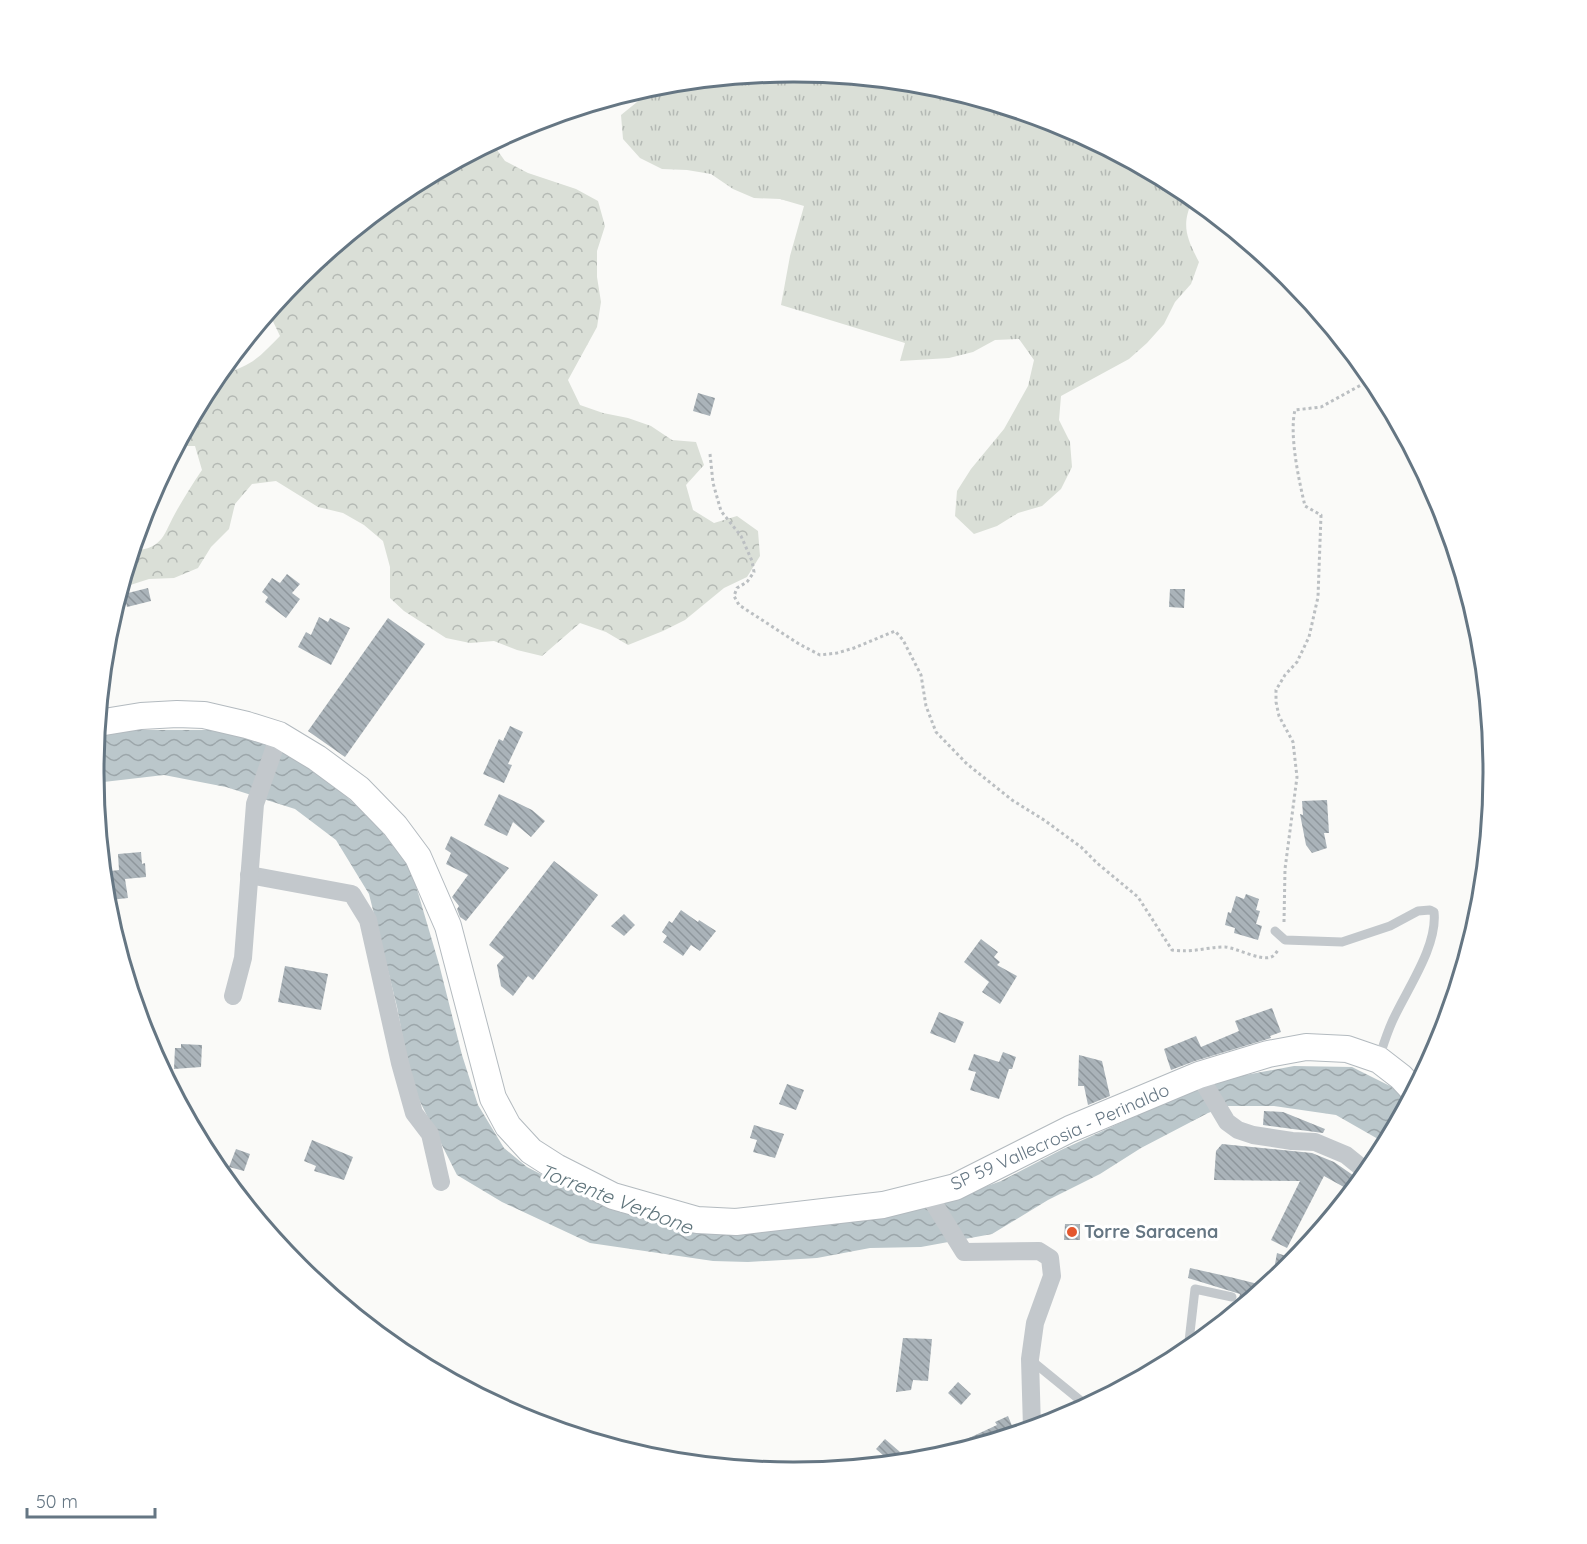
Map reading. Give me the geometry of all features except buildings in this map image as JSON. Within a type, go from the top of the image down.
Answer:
[{"type":"main road","name":"SP 59 Vallecrosia - Perinaldo","points":[[106,722],[141,716],[177,714],[204,715],[247,725],[317,758],[359,789],[395,826],[418,857],[448,926],[493,1098],[508,1126],[531,1151],[556,1167],[613,1196],[698,1220],[736,1222],[931,1199],[1070,1129],[1268,1054],[1306,1047],[1347,1048],[1379,1060],[1408,1085]]},
{"type":"street","points":[[233,996],[243,958],[255,804],[278,739]]},
{"type":"street","points":[[249,875],[352,894],[368,920],[399,1063],[414,1113],[430,1134],[441,1182]]},
{"type":"street","points":[[1201,1079],[1227,1122],[1238,1130],[1253,1135],[1314,1142],[1346,1155],[1359,1166]]},
{"type":"street","points":[[931,1199],[964,1252],[1039,1251],[1050,1258],[1052,1276],[1035,1323],[1030,1359],[1032,1419]]},
{"type":"lane","points":[[1275,931],[1285,940],[1342,942],[1390,926],[1419,911],[1434,912],[1433,930],[1420,968],[1392,1021],[1379,1060]]},
{"type":"lane","points":[[1190,1336],[1195,1289],[1232,1297]]},
{"type":"lane","points":[[1030,1359],[1079,1399]]},
{"type":"path","points":[[710,454],[713,483],[721,511],[741,536],[752,561],[754,572],[747,582],[736,588],[734,596],[739,605],[820,654],[837,653],[854,648],[895,631],[903,640],[921,675],[926,706],[936,732],[967,764],[1012,800],[1081,847],[1138,897],[1172,950],[1187,952],[1224,947],[1248,952],[1260,958],[1271,957],[1285,940],[1283,908],[1285,869],[1297,777],[1293,742],[1280,716],[1276,702],[1276,690],[1285,675],[1297,662],[1309,637],[1318,597],[1321,530],[1321,515],[1305,506],[1297,476],[1293,420],[1295,410],[1321,407],[1363,384]]},
{"type":"green space","points":[[794,82],[883,88],[972,106],[1057,135],[1138,175],[1177,199],[1189,208],[1186,224],[1188,238],[1199,262],[1191,284],[1175,302],[1164,324],[1147,343],[1129,359],[1061,396],[1059,420],[1070,442],[1072,467],[1061,489],[1042,506],[1018,513],[997,526],[974,534],[955,516],[957,491],[971,469],[1004,429],[1028,386],[1034,360],[1019,339],[995,340],[973,352],[949,358],[900,361],[905,343],[781,305],[790,256],[804,206],[780,199],[754,198],[733,189],[711,174],[662,169],[640,158],[623,139],[621,115],[639,101],[659,96],[704,88]]},
{"type":"green space","points":[[497,150],[505,161],[528,173],[576,189],[598,201],[605,226],[597,251],[597,277],[601,302],[597,327],[568,380],[580,405],[651,426],[672,440],[696,442],[704,465],[686,485],[693,510],[714,523],[737,516],[758,531],[760,556],[747,577],[724,588],[685,620],[663,631],[628,645],[606,632],[580,623],[542,656],[494,641],[470,643],[446,638],[404,611],[390,598],[390,567],[383,541],[364,525],[343,513],[318,507],[276,481],[252,484],[235,504],[229,529],[211,547],[198,568],[174,578],[149,579],[130,585],[141,550],[151,547],[162,538],[202,470],[195,446],[186,446],[196,427],[233,371],[253,361],[280,336],[272,320],[306,284],[339,254],[410,199],[449,175]]},
{"type":"water","points":[[128,730],[209,730],[263,742],[304,763],[347,797],[376,824],[411,869],[478,1105],[504,1148],[527,1167],[562,1185],[608,1207],[647,1220],[705,1234],[830,1224],[894,1215],[946,1201],[1001,1181],[1061,1150],[1192,1090],[1219,1080],[1294,1066],[1352,1067],[1394,1088],[1402,1096],[1377,1139],[1336,1115],[1274,1106],[1227,1106],[1208,1113],[1141,1148],[1100,1174],[1048,1200],[992,1234],[921,1247],[870,1248],[817,1258],[748,1262],[713,1261],[590,1243],[502,1202],[457,1175],[412,1086],[397,1007],[369,894],[336,840],[295,809],[226,787],[164,775],[104,782],[105,733]]},
{"type":"place","name":"Torre Saracena","points":[[1072,1232]]},
{"type":"water label","name":"Torrente Verbone","points":[[616,1199]]}]
